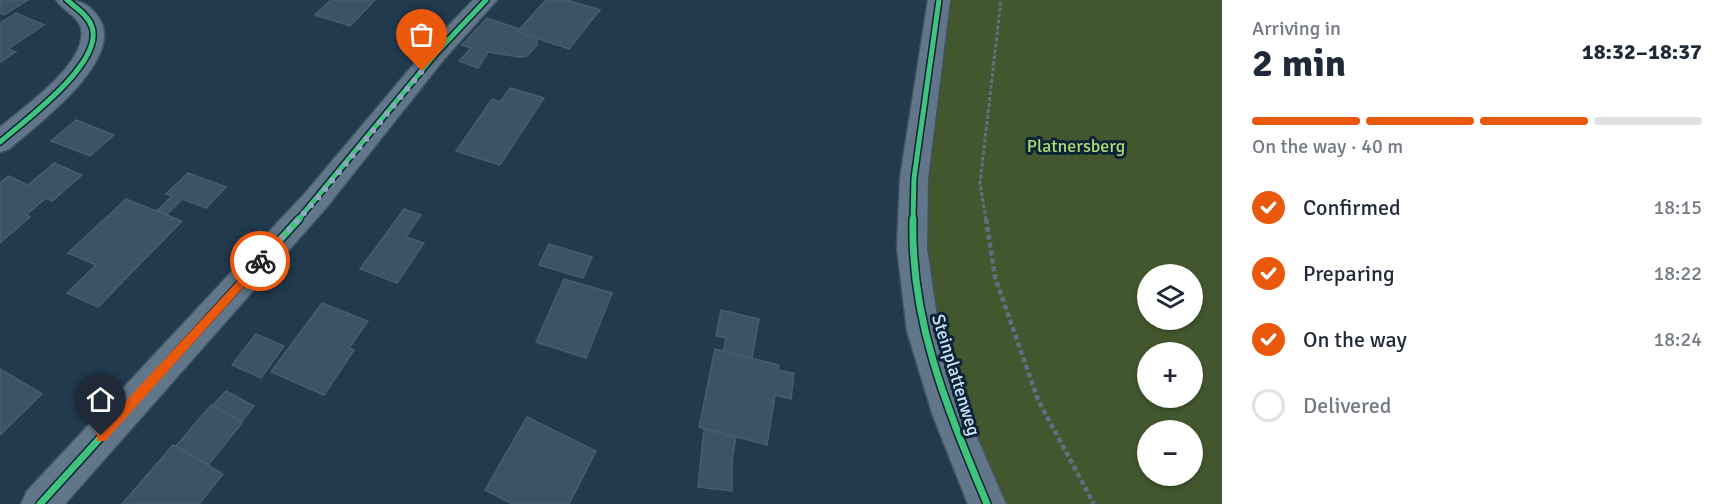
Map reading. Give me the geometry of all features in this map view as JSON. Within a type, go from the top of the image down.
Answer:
[{"type":"street","points":[[0,142],[59,90],[81,66],[92,49],[94,33],[89,20],[67,0]]},
{"type":"street","points":[[40,504],[316,200],[437,52],[486,0]]},
{"type":"street","name":"Steinplattenweg","points":[[939,0],[914,178],[912,248],[923,331],[950,416],[987,504]]},
{"type":"path","points":[[1001,0],[980,183],[995,277],[1038,400],[1094,504]]},
{"type":"green space","name":"Platnersberg","points":[[951,0],[1222,0],[1222,504],[1000,504],[949,380],[930,301],[923,233],[936,93]]},
{"type":"building","points":[[2,0],[28,0],[4,15],[0,13]]},
{"type":"building","points":[[331,0],[375,0],[350,26],[315,15]]},
{"type":"building","points":[[546,0],[567,0],[600,10],[569,49],[517,32]]},
{"type":"building","points":[[16,13],[44,25],[8,49],[16,52],[0,62],[0,23]]},
{"type":"building","points":[[487,18],[520,29],[517,32],[537,38],[537,45],[527,56],[520,57],[488,52],[478,68],[459,61],[471,48],[462,45]]},
{"type":"building","points":[[510,88],[544,98],[500,165],[456,151],[492,99],[500,102]]},
{"type":"building","points":[[76,120],[114,135],[90,156],[51,141]]},
{"type":"building","points":[[54,163],[82,175],[52,201],[46,198],[26,215],[30,217],[0,243],[0,183],[8,176],[28,185]]},
{"type":"building","points":[[188,173],[226,187],[206,208],[182,199],[166,215],[157,211],[172,196],[166,194]]},
{"type":"building","points":[[126,199],[182,221],[98,307],[67,293],[96,265],[68,253]]},
{"type":"building","points":[[404,209],[421,215],[406,237],[424,243],[397,283],[360,269]]},
{"type":"building","points":[[549,244],[592,257],[583,278],[539,265]]},
{"type":"building","points":[[564,279],[612,293],[586,358],[536,342]]},
{"type":"building","points":[[322,303],[368,321],[349,348],[354,350],[324,395],[271,372]]},
{"type":"building","points":[[721,310],[759,319],[752,358],[723,352],[726,338],[716,336]]},
{"type":"building","points":[[256,334],[284,346],[261,378],[232,365]]},
{"type":"building","points":[[715,349],[779,365],[778,370],[794,373],[791,399],[775,395],[767,445],[699,427]]},
{"type":"building","points":[[0,369],[42,394],[0,435]]},
{"type":"building","points":[[226,391],[254,406],[242,421],[213,405]]},
{"type":"building","points":[[211,405],[242,423],[208,465],[176,446]]},
{"type":"building","points":[[527,417],[596,451],[569,504],[512,504],[485,490]]},
{"type":"building","points":[[704,429],[736,437],[732,460],[732,491],[698,487]]},
{"type":"building","points":[[173,445],[223,474],[199,504],[122,504]]},
{"type":"cycle path","points":[[0,142],[42,107],[73,76],[85,60],[92,45],[92,26],[83,14],[67,0]]},
{"type":"cycle path","points":[[40,504],[316,200],[437,52],[486,0]]},
{"type":"cycle path","points":[[939,0],[914,178],[912,248],[923,331],[950,416],[987,504]]},
{"type":"way so far","points":[[260,261],[316,200],[422,71]]},
{"type":"route","points":[[101,436],[260,261]]}]
